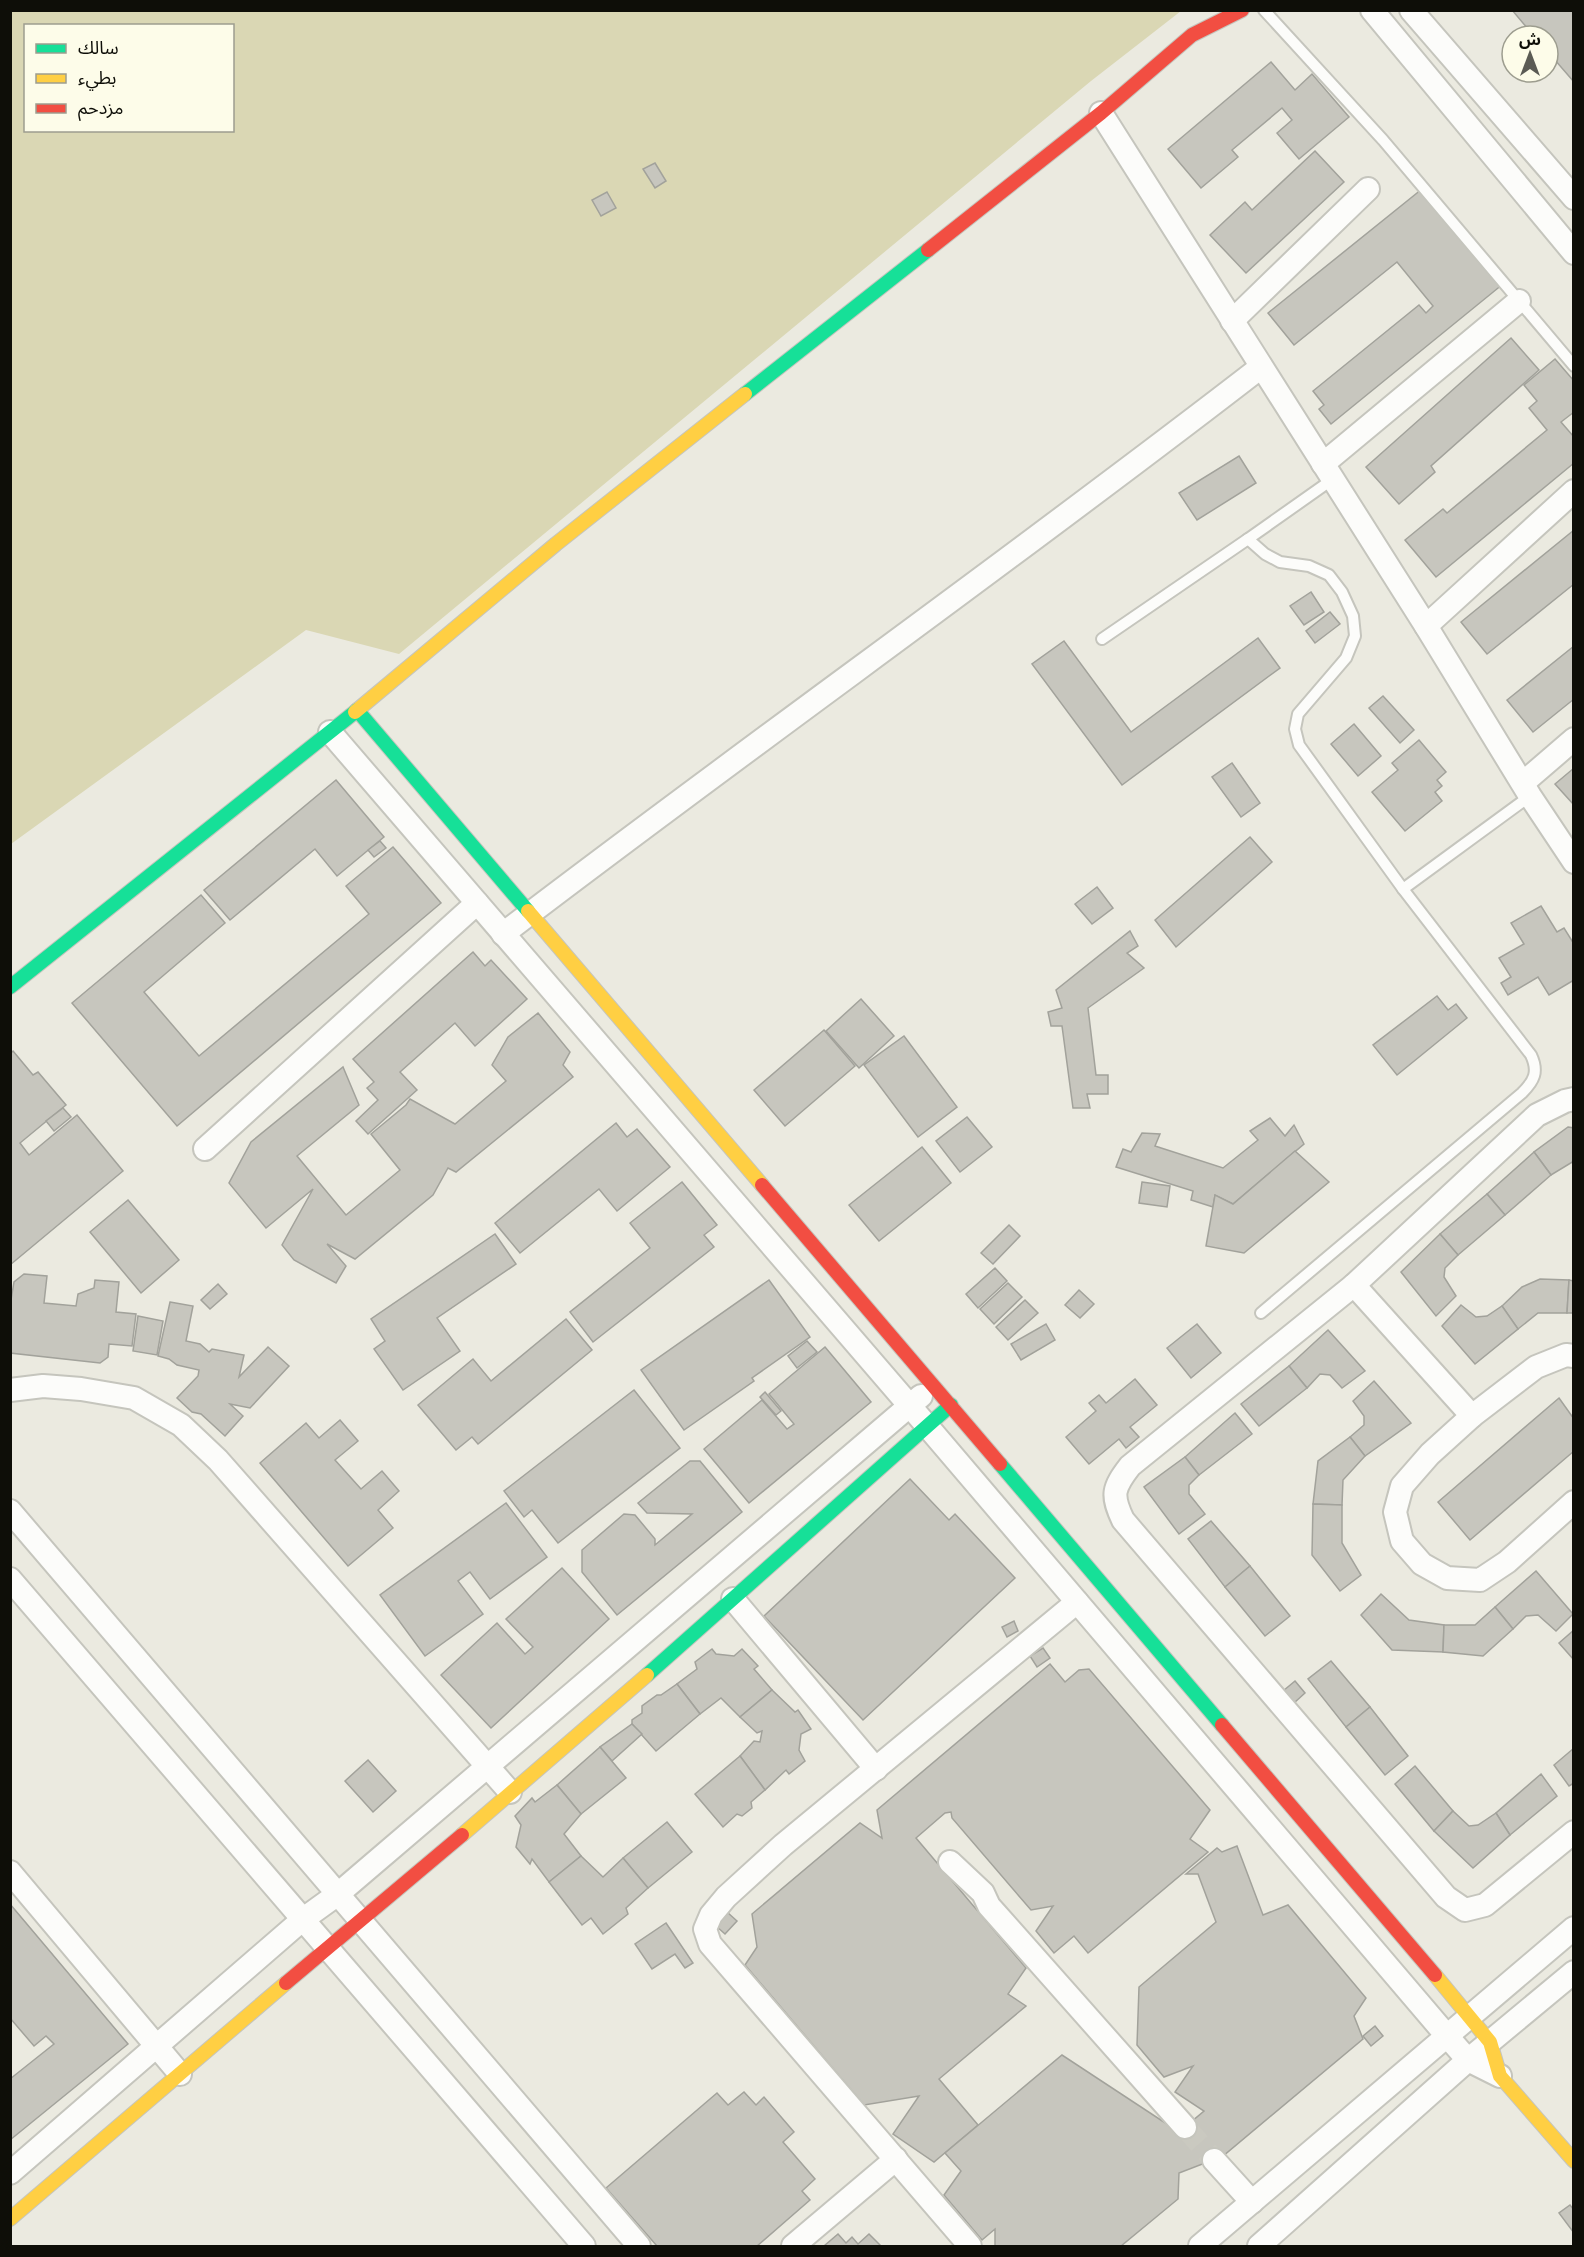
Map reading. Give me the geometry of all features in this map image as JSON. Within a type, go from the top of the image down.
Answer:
[{"type":"street","points":[[1192,35],[1209,10]]},
{"type":"street","points":[[10,987],[330,732],[556,544],[1101,113],[1192,35],[1242,10]]},
{"type":"street","points":[[1372,10],[1574,253]]},
{"type":"street","points":[[1411,10],[1574,198]]},
{"type":"street","points":[[1101,113],[1574,862]]},
{"type":"street","points":[[1232,321],[1368,189]]},
{"type":"street","points":[[1328,472],[1520,301]]},
{"type":"street","points":[[503,934],[632,836],[1122,475],[1261,367]]},
{"type":"street","points":[[1426,626],[1574,491]]},
{"type":"street","points":[[357,710],[1470,2016],[1490,2042],[1500,2076]]},
{"type":"street","points":[[330,732],[928,1427],[1447,2036],[1468,2060],[1500,2076],[1574,2161]]},
{"type":"street","points":[[1527,790],[1574,739]]},
{"type":"street","points":[[205,1149],[477,903]]},
{"type":"street","points":[[1574,1099],[1564,1101],[1537,1115],[1354,1285],[1130,1466],[1119,1479],[1114,1492],[1116,1506],[1123,1520],[1446,1897],[1456,1905],[1465,1910],[1485,1905],[1574,1832]]},
{"type":"street","points":[[1354,1285],[1472,1416]]},
{"type":"street","points":[[1569,1517],[1480,1580],[1447,1578],[1422,1564],[1402,1541],[1395,1512],[1402,1486],[1430,1454],[1472,1416],[1536,1367],[1566,1355],[1574,1356]]},
{"type":"street","points":[[10,1390],[43,1386],[81,1389],[134,1398],[181,1425],[218,1460],[510,1792]]},
{"type":"street","points":[[10,2173],[302,1920],[338,1894],[934,1386]]},
{"type":"street","points":[[10,2219],[360,1919],[456,1840],[733,1599],[951,1405]]},
{"type":"street","points":[[10,1511],[639,2247]]},
{"type":"street","points":[[10,1579],[584,2247]]},
{"type":"street","points":[[733,1599],[876,1769]]},
{"type":"street","points":[[970,2247],[710,1944],[705,1929],[711,1915],[726,1897],[783,1845],[1077,1602]]},
{"type":"street","points":[[950,1862],[983,1893],[989,1906],[1185,2127]]},
{"type":"street","points":[[10,1872],[180,2074]]},
{"type":"street","points":[[1200,2247],[1574,1928]]},
{"type":"street","points":[[1259,2247],[1468,2060],[1574,1972]]},
{"type":"street","points":[[793,2247],[896,2159]]},
{"type":"street","points":[[1214,2160],[1252,2202]]},
{"type":"lane","points":[[1264,10],[1383,140],[1574,366]]},
{"type":"lane","points":[[1102,639],[1248,539],[1328,472]]},
{"type":"lane","points":[[1248,539],[1265,554],[1280,561],[1309,566],[1329,575],[1342,592],[1353,616],[1355,636],[1346,658],[1298,714],[1295,729],[1299,745],[1403,889],[1531,1055],[1536,1072],[1532,1083],[1522,1093],[1261,1313]]},
{"type":"lane","points":[[1403,889],[1527,790]]},
{"type":"shaded area","points":[[11,11],[1181,11],[1091,81],[399,654],[306,630],[11,844]]},
{"type":"building","points":[[1512,10],[1574,10],[1574,82],[1560,66],[1560,24],[1524,24]]},
{"type":"building","points":[[1271,62],[1295,90],[1312,74],[1349,117],[1299,159],[1277,133],[1292,120],[1282,108],[1232,150],[1238,157],[1201,188],[1168,149]]},
{"type":"building","points":[[1315,151],[1344,182],[1246,273],[1210,235],[1245,202],[1252,210]]},
{"type":"building","points":[[655,163],[666,181],[655,188],[643,169]]},
{"type":"building","points":[[1422,189],[1503,284],[1331,424],[1319,409],[1324,405],[1313,391],[1419,305],[1426,313],[1433,306],[1397,262],[1294,345],[1268,313]]},
{"type":"building","points":[[607,192],[616,208],[601,216],[592,200]]},
{"type":"building","points":[[1511,338],[1539,370],[1431,466],[1435,472],[1399,504],[1366,467]]},
{"type":"building","points":[[1555,359],[1574,381],[1574,412],[1561,422],[1574,437],[1574,463],[1436,577],[1405,540],[1443,509],[1447,513],[1547,430],[1529,408],[1537,401],[1524,385]]},
{"type":"building","points":[[1239,456],[1256,483],[1197,520],[1179,493]]},
{"type":"building","points":[[1574,530],[1574,584],[1487,654],[1461,622]]},
{"type":"building","points":[[1311,592],[1324,612],[1304,625],[1290,606]]},
{"type":"building","points":[[1330,612],[1340,624],[1315,643],[1306,631]]},
{"type":"building","points":[[1258,638],[1280,668],[1122,785],[1032,664],[1064,641],[1131,732]]},
{"type":"building","points":[[1574,646],[1574,699],[1533,732],[1507,700]]},
{"type":"building","points":[[1383,696],[1414,730],[1400,743],[1369,708]]},
{"type":"building","points":[[1354,724],[1381,756],[1358,776],[1331,744]]},
{"type":"building","points":[[1419,740],[1446,772],[1437,780],[1442,786],[1435,792],[1442,801],[1405,831],[1372,792],[1398,770],[1392,763]]},
{"type":"building","points":[[1232,763],[1260,803],[1241,817],[1212,777]]},
{"type":"building","points":[[1574,768],[1574,805],[1555,784]]},
{"type":"building","points":[[336,780],[384,837],[337,876],[315,849],[230,920],[204,890]]},
{"type":"building","points":[[1250,837],[1272,862],[1176,947],[1155,920]]},
{"type":"building","points":[[380,841],[386,848],[374,857],[368,850]]},
{"type":"building","points":[[393,847],[441,903],[177,1126],[72,1003],[201,895],[225,923],[144,992],[199,1056],[369,914],[346,886]]},
{"type":"building","points":[[1097,887],[1113,908],[1092,924],[1075,904]]},
{"type":"building","points":[[1541,906],[1557,932],[1564,928],[1574,944],[1574,980],[1549,995],[1538,977],[1508,995],[1501,983],[1511,977],[1499,958],[1524,944],[1511,923]]},
{"type":"building","points":[[1130,931],[1138,946],[1127,953],[1144,968],[1088,1008],[1096,1075],[1108,1075],[1108,1094],[1087,1094],[1090,1108],[1073,1108],[1062,1026],[1051,1026],[1048,1012],[1062,1008],[1056,990]]},
{"type":"building","points":[[473,952],[485,966],[491,960],[527,999],[475,1046],[455,1023],[400,1072],[417,1090],[368,1134],[356,1121],[378,1100],[367,1088],[374,1082],[353,1059]]},
{"type":"building","points":[[1437,996],[1448,1010],[1456,1004],[1467,1018],[1397,1075],[1373,1045]]},
{"type":"building","points":[[861,999],[894,1036],[859,1068],[826,1031]]},
{"type":"building","points":[[538,1013],[570,1052],[563,1065],[573,1077],[456,1172],[448,1168],[433,1195],[355,1259],[327,1244],[346,1266],[336,1283],[294,1260],[282,1245],[313,1189],[266,1228],[229,1183],[251,1142],[343,1067],[359,1105],[297,1156],[346,1215],[400,1170],[371,1134],[410,1099],[455,1124],[506,1081],[492,1065],[508,1037]]},
{"type":"building","points":[[824,1030],[855,1066],[785,1126],[754,1090]]},
{"type":"building","points":[[904,1036],[957,1107],[918,1137],[864,1065]]},
{"type":"building","points":[[13,1051],[33,1075],[38,1072],[66,1105],[20,1143],[29,1155],[77,1115],[123,1171],[10,1265],[10,1054]]},
{"type":"building","points":[[63,1108],[71,1117],[54,1131],[46,1121]]},
{"type":"building","points":[[967,1117],[992,1147],[960,1172],[936,1141]]},
{"type":"building","points":[[1270,1118],[1285,1136],[1294,1125],[1304,1144],[1233,1204],[1215,1195],[1213,1207],[1191,1200],[1193,1191],[1116,1167],[1123,1149],[1131,1152],[1142,1133],[1160,1134],[1155,1146],[1223,1168],[1258,1140],[1250,1131]]},
{"type":"building","points":[[616,1123],[627,1137],[637,1129],[670,1167],[617,1211],[599,1189],[520,1253],[495,1223]]},
{"type":"building","points":[[1568,1127],[1574,1128],[1574,1161],[1551,1175],[1534,1152]]},
{"type":"building","points":[[922,1147],[951,1183],[879,1241],[849,1205]]},
{"type":"building","points":[[1295,1151],[1329,1182],[1244,1253],[1206,1246],[1215,1195],[1233,1204]]},
{"type":"building","points":[[1534,1152],[1551,1175],[1505,1215],[1487,1194]]},
{"type":"building","points":[[682,1182],[717,1225],[704,1235],[714,1247],[593,1342],[570,1312],[650,1248],[630,1223]]},
{"type":"building","points":[[1142,1182],[1170,1186],[1167,1207],[1139,1203]]},
{"type":"building","points":[[1487,1194],[1505,1215],[1458,1255],[1440,1234]]},
{"type":"building","points":[[128,1200],[179,1260],[141,1293],[90,1232]]},
{"type":"building","points":[[1009,1225],[1020,1236],[993,1264],[981,1253]]},
{"type":"building","points":[[495,1234],[516,1264],[437,1318],[460,1351],[403,1390],[374,1349],[385,1341],[371,1319]]},
{"type":"building","points":[[1440,1234],[1458,1255],[1445,1268],[1444,1277],[1456,1296],[1436,1316],[1401,1272]]},
{"type":"building","points":[[995,1268],[1007,1281],[978,1308],[966,1294]]},
{"type":"building","points":[[24,1274],[47,1276],[44,1303],[76,1306],[78,1294],[94,1288],[95,1280],[119,1282],[116,1312],[136,1314],[132,1346],[109,1344],[108,1357],[100,1363],[10,1353],[10,1306],[14,1282]]},
{"type":"building","points":[[1540,1279],[1569,1280],[1567,1313],[1538,1313],[1518,1329],[1502,1306],[1522,1287]]},
{"type":"building","points":[[769,1280],[810,1337],[752,1378],[754,1381],[684,1430],[641,1370]]},
{"type":"building","points":[[1569,1280],[1574,1281],[1574,1313],[1567,1313]]},
{"type":"building","points":[[1008,1283],[1022,1297],[994,1324],[980,1309]]},
{"type":"building","points":[[218,1284],[227,1294],[210,1309],[201,1300]]},
{"type":"building","points":[[1079,1290],[1094,1304],[1080,1318],[1065,1305]]},
{"type":"building","points":[[1025,1300],[1038,1313],[1008,1340],[996,1327]]},
{"type":"building","points":[[170,1302],[193,1306],[186,1341],[200,1344],[209,1352],[212,1349],[244,1355],[239,1377],[268,1347],[289,1366],[250,1408],[230,1404],[243,1416],[225,1436],[201,1414],[192,1412],[177,1398],[198,1376],[199,1370],[177,1365],[169,1359],[158,1356]]},
{"type":"building","points":[[1461,1305],[1476,1317],[1487,1316],[1502,1306],[1518,1329],[1475,1364],[1442,1326]]},
{"type":"building","points":[[138,1316],[163,1321],[157,1355],[133,1351]]},
{"type":"building","points":[[566,1319],[592,1350],[478,1444],[472,1437],[456,1450],[418,1405],[473,1359],[491,1381]]},
{"type":"building","points":[[1046,1324],[1055,1340],[1021,1360],[1011,1344]]},
{"type":"building","points":[[1197,1324],[1221,1353],[1191,1378],[1167,1348]]},
{"type":"building","points":[[1328,1330],[1365,1371],[1342,1388],[1330,1375],[1320,1374],[1307,1388],[1289,1366]]},
{"type":"building","points":[[807,1341],[817,1352],[797,1368],[788,1356]]},
{"type":"building","points":[[825,1347],[871,1402],[749,1503],[704,1449],[762,1400],[787,1429],[794,1424],[769,1394]]},
{"type":"building","points":[[1289,1366],[1307,1388],[1259,1426],[1241,1404]]},
{"type":"building","points":[[1135,1379],[1157,1405],[1130,1427],[1139,1437],[1126,1448],[1119,1439],[1089,1464],[1066,1437],[1096,1411],[1089,1403],[1099,1395],[1106,1403]]},
{"type":"building","points":[[1374,1381],[1411,1423],[1365,1456],[1350,1437],[1364,1425],[1364,1416],[1353,1401]]},
{"type":"building","points":[[634,1390],[680,1448],[558,1543],[532,1510],[524,1517],[504,1491]]},
{"type":"building","points":[[765,1392],[781,1411],[776,1415],[760,1397]]},
{"type":"building","points":[[1559,1398],[1574,1419],[1574,1451],[1470,1540],[1438,1502]]},
{"type":"building","points":[[1235,1413],[1252,1434],[1199,1475],[1185,1457]]},
{"type":"building","points":[[340,1420],[358,1441],[335,1460],[361,1489],[382,1471],[399,1491],[378,1510],[393,1528],[348,1566],[260,1463],[306,1423],[319,1438]]},
{"type":"building","points":[[1350,1437],[1365,1456],[1343,1480],[1342,1505],[1313,1504],[1318,1461]]},
{"type":"building","points":[[1185,1457],[1199,1475],[1189,1485],[1189,1494],[1205,1514],[1179,1534],[1144,1487]]},
{"type":"building","points":[[690,1461],[700,1461],[742,1512],[617,1615],[582,1572],[582,1550],[624,1514],[635,1515],[655,1539],[655,1545],[692,1514],[647,1513],[638,1503]]},
{"type":"building","points":[[910,1479],[949,1520],[955,1514],[1015,1578],[863,1720],[764,1616]]},
{"type":"building","points":[[506,1503],[547,1557],[490,1599],[470,1572],[458,1581],[483,1614],[425,1656],[380,1595]]},
{"type":"building","points":[[1313,1504],[1342,1505],[1342,1543],[1361,1575],[1340,1591],[1312,1555]]},
{"type":"building","points":[[1211,1521],[1250,1566],[1225,1587],[1188,1539]]},
{"type":"building","points":[[1250,1566],[1290,1616],[1265,1636],[1225,1587]]},
{"type":"building","points":[[562,1568],[609,1619],[491,1728],[441,1675],[497,1623],[525,1654],[533,1647],[506,1619]]},
{"type":"building","points":[[1536,1571],[1573,1614],[1556,1631],[1538,1615],[1526,1616],[1513,1629],[1495,1607]]},
{"type":"building","points":[[1381,1594],[1409,1620],[1444,1625],[1443,1652],[1392,1650],[1361,1615]]},
{"type":"building","points":[[1495,1607],[1513,1629],[1483,1656],[1443,1652],[1444,1625],[1475,1625]]},
{"type":"building","points":[[1014,1621],[1018,1631],[1007,1637],[1002,1627]]},
{"type":"building","points":[[1574,1630],[1574,1660],[1559,1643]]},
{"type":"building","points":[[1043,1648],[1050,1658],[1037,1667],[1030,1656]]},
{"type":"building","points":[[712,1649],[716,1654],[734,1656],[742,1649],[758,1666],[754,1669],[772,1690],[740,1717],[721,1698],[700,1714],[677,1684],[697,1669],[695,1662]]},
{"type":"building","points":[[1331,1661],[1370,1707],[1346,1727],[1308,1679]]},
{"type":"building","points":[[1050,1664],[1065,1682],[1079,1670],[1089,1669],[1210,1810],[1190,1839],[1208,1852],[1088,1953],[1074,1936],[1054,1953],[1036,1931],[1053,1906],[1031,1910],[952,1818],[951,1812],[945,1813],[916,1838],[1026,1968],[1008,1994],[1026,2006],[939,2079],[978,2125],[934,2162],[893,2134],[919,2096],[864,2105],[745,1965],[757,1947],[752,1914],[860,1823],[882,1838],[877,1810]]},
{"type":"building","points":[[1295,1681],[1305,1693],[1294,1703],[1283,1691]]},
{"type":"building","points":[[677,1684],[700,1714],[656,1751],[632,1724],[632,1720],[642,1713],[642,1706]]},
{"type":"building","points":[[772,1690],[795,1712],[798,1710],[811,1729],[801,1734],[799,1750],[805,1761],[789,1774],[786,1770],[765,1790],[740,1756],[754,1741],[760,1742],[762,1731],[757,1733],[740,1717]]},
{"type":"building","points":[[1370,1707],[1408,1756],[1385,1775],[1346,1727]]},
{"type":"building","points":[[632,1724],[642,1734],[612,1761],[600,1747]]},
{"type":"building","points":[[600,1747],[626,1778],[581,1814],[557,1785]]},
{"type":"building","points":[[1574,1748],[1574,1783],[1569,1786],[1554,1765]]},
{"type":"building","points":[[740,1756],[765,1790],[751,1802],[752,1808],[742,1816],[737,1814],[723,1827],[695,1794]]},
{"type":"building","points":[[368,1760],[396,1791],[373,1812],[345,1781]]},
{"type":"building","points":[[1415,1766],[1453,1811],[1434,1831],[1395,1784]]},
{"type":"building","points":[[1541,1774],[1557,1796],[1510,1835],[1496,1813]]},
{"type":"building","points":[[557,1785],[581,1814],[564,1834],[581,1856],[549,1882],[532,1859],[530,1864],[516,1847],[521,1825],[515,1816],[532,1798],[535,1802]]},
{"type":"building","points":[[1453,1811],[1469,1826],[1478,1825],[1496,1813],[1510,1835],[1473,1868],[1434,1831]]},
{"type":"building","points":[[667,1822],[692,1852],[648,1888],[623,1858]]},
{"type":"building","points":[[1237,1846],[1263,1915],[1288,1905],[1366,1998],[1354,2016],[1363,2039],[1223,2156],[1179,2173],[1178,2199],[1121,2246],[995,2246],[995,2229],[982,2240],[944,2195],[961,2171],[945,2153],[1062,2055],[1179,2132],[1204,2111],[1175,2092],[1193,2066],[1164,2077],[1137,2045],[1139,1987],[1216,1922],[1198,1874],[1186,1874],[1217,1848],[1222,1852]]},
{"type":"building","points":[[581,1856],[603,1877],[623,1858],[648,1888],[626,1908],[628,1914],[603,1934],[591,1918],[582,1925],[549,1882]]},
{"type":"building","points":[[10,1904],[128,2044],[10,2140],[10,2079],[54,2044],[46,2036],[34,2046],[10,2018]]},
{"type":"building","points":[[727,1912],[737,1921],[725,1934],[715,1925]]},
{"type":"building","points":[[666,1923],[693,1963],[685,1968],[675,1954],[652,1969],[635,1944]]},
{"type":"building","points":[[1375,2026],[1383,2036],[1371,2046],[1363,2036]]},
{"type":"building","points":[[744,2092],[756,2105],[764,2097],[794,2132],[783,2142],[815,2179],[802,2191],[810,2200],[757,2246],[657,2246],[606,2188],[717,2093],[728,2105]]},
{"type":"building","points":[[1570,2205],[1574,2210],[1574,2233],[1559,2213]]},
{"type":"building","points":[[838,2234],[846,2243],[852,2237],[858,2244],[869,2234],[881,2246],[824,2246]]},
{"type":"tunnel","points":[[1185,2127],[1214,2160]]},
{"type":"traffic: fast","points":[[745,394],[928,250]]},
{"type":"traffic: fast","points":[[357,710],[528,911]]},
{"type":"traffic: fast","points":[[10,987],[355,712]]},
{"type":"traffic: fast","points":[[647,1675],[951,1405]]},
{"type":"traffic: fast","points":[[1000,1464],[1222,1725]]},
{"type":"traffic: slow","points":[[355,712],[556,544],[745,394]]},
{"type":"traffic: slow","points":[[528,911],[762,1185]]},
{"type":"traffic: slow","points":[[462,1835],[647,1675]]},
{"type":"traffic: slow","points":[[1435,1975],[1490,2042],[1500,2076],[1574,2161]]},
{"type":"traffic: slow","points":[[10,2219],[286,1983]]},
{"type":"traffic: jam","points":[[928,250],[1101,113],[1192,35],[1242,10]]},
{"type":"traffic: jam","points":[[762,1185],[1000,1464]]},
{"type":"traffic: jam","points":[[1222,1725],[1435,1975]]},
{"type":"traffic: jam","points":[[286,1983],[462,1835]]}]
